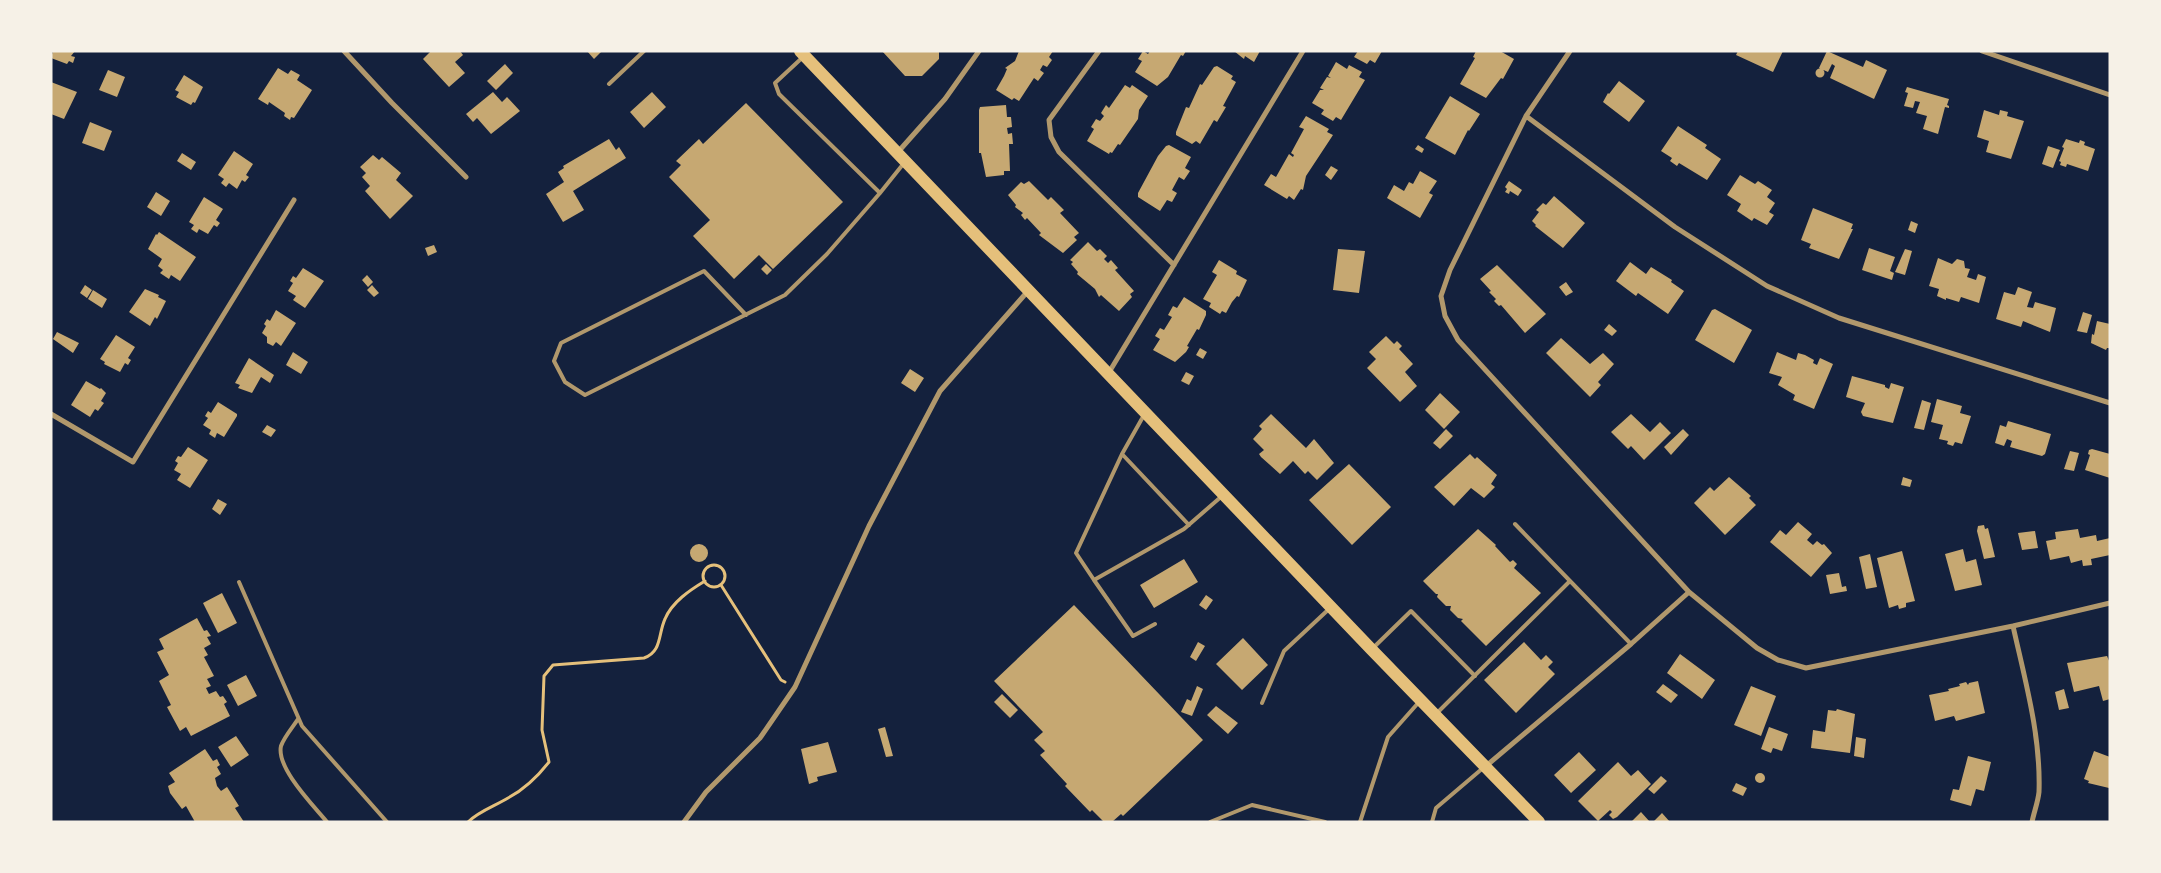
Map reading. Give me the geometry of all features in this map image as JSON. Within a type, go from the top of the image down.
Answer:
[{"type":"main road","points":[[802,53],[902,156],[1108,375],[1539,822]]},
{"type":"street","points":[[344,51],[392,103],[466,177]]},
{"type":"street","points":[[902,156],[979,51]]},
{"type":"street","points":[[1100,51],[1050,120],[1051,137],[1059,152],[1174,265]]},
{"type":"street","points":[[1108,375],[1303,51]]},
{"type":"street","points":[[1570,51],[1526,116],[1470,226],[1450,270],[1441,296],[1445,316],[1458,340],[1689,592],[1757,648],[1778,660],[1806,668],[2014,626],[2110,603]]},
{"type":"street","points":[[1982,51],[2110,95]]},
{"type":"street","points":[[1526,116],[1675,226],[1767,286],[1839,318],[2110,403]]},
{"type":"street","points":[[51,414],[132,462],[294,200]]},
{"type":"street","points":[[684,822],[706,792],[760,738],[795,687],[869,526],[940,391],[1028,290]]},
{"type":"street","points":[[1485,766],[1631,644],[1689,592]]},
{"type":"street","points":[[2014,626],[2034,724],[2038,760],[2039,794],[2032,822]]},
{"type":"lane","points":[[609,84],[644,51]]},
{"type":"lane","points":[[802,53],[775,83],[779,94],[880,193]]},
{"type":"lane","points":[[746,315],[704,270],[561,343],[554,361],[565,382],[585,395],[746,315],[785,295],[827,254],[880,193],[902,156]]},
{"type":"lane","points":[[1145,413],[1122,454],[1076,553],[1133,636],[1155,624]]},
{"type":"lane","points":[[1122,454],[1189,525]]},
{"type":"lane","points":[[1094,580],[1189,525],[1223,494]]},
{"type":"lane","points":[[1515,524],[1631,644]]},
{"type":"lane","points":[[1435,714],[1570,581]]},
{"type":"lane","points":[[239,582],[302,726],[387,822]]},
{"type":"lane","points":[[1262,703],[1284,651],[1331,607]]},
{"type":"lane","points":[[1371,649],[1411,611],[1475,676]]},
{"type":"lane","points":[[1360,822],[1388,737],[1421,700]]},
{"type":"lane","points":[[298,719],[281,746],[282,760],[299,788],[327,822]]},
{"type":"lane","points":[[1432,822],[1436,808],[1485,766]]},
{"type":"lane","points":[[1210,822],[1252,805],[1325,822]]},
{"type":"path","points":[[468,822],[474,815],[510,798],[536,778],[549,762],[542,730],[544,676],[553,665],[652,656],[658,647],[664,619],[676,603],[705,581],[706,570],[716,566],[725,574],[721,585]]},
{"type":"path","points":[[705,581],[712,587],[721,585]]},
{"type":"path","points":[[721,585],[781,680],[795,687]]},
{"type":"building","points":[[53,51],[75,51],[71,56],[75,57],[73,63],[69,61],[67,64],[51,58]]},
{"type":"building","points":[[431,51],[460,51],[463,55],[455,62],[465,73],[449,87],[423,59]]},
{"type":"building","points":[[587,51],[602,51],[594,59]]},
{"type":"building","points":[[882,51],[939,51],[939,59],[922,76],[905,76]]},
{"type":"building","points":[[1019,51],[1053,51],[1049,57],[1052,60],[1047,67],[1043,65],[1040,70],[1044,73],[1038,81],[1034,78],[1019,101],[1014,98],[1012,100],[996,90],[1007,69],[1005,68],[1015,61]]},
{"type":"building","points":[[1143,51],[1148,54],[1150,51],[1186,51],[1183,56],[1181,55],[1168,77],[1157,86],[1135,72],[1142,61],[1138,59]]},
{"type":"building","points":[[1234,51],[1260,51],[1254,62],[1245,56],[1244,59]]},
{"type":"building","points":[[1358,51],[1382,51],[1375,63],[1370,60],[1367,64],[1354,57]]},
{"type":"building","points":[[1476,51],[1500,51],[1514,59],[1503,79],[1501,78],[1486,98],[1460,84],[1475,58],[1473,57]]},
{"type":"building","points":[[1738,51],[1783,51],[1773,72],[1736,55]]},
{"type":"building","points":[[1827,51],[1863,67],[1866,60],[1887,70],[1874,99],[1830,78],[1835,66],[1832,64],[1828,72],[1819,68]]},
{"type":"building","points":[[1336,62],[1347,69],[1349,65],[1362,72],[1359,77],[1365,80],[1341,120],[1336,117],[1333,121],[1321,114],[1324,110],[1312,103],[1320,90],[1324,90],[1320,88],[1327,77],[1331,78],[1328,76]]},
{"type":"building","points":[[505,64],[513,73],[496,90],[487,81]]},
{"type":"building","points":[[1217,66],[1233,76],[1231,79],[1236,82],[1223,106],[1226,107],[1217,122],[1214,120],[1200,144],[1196,141],[1192,144],[1176,135],[1176,132],[1186,107],[1189,108],[1200,84],[1202,85],[1214,67]]},
{"type":"building","points":[[278,68],[288,74],[291,70],[300,75],[297,80],[312,90],[294,118],[291,117],[290,120],[284,116],[285,113],[269,102],[268,105],[258,99]]},
{"type":"building","points":[[1820,68],[1825,73],[1820,78],[1815,73]]},
{"type":"building","points":[[108,70],[125,77],[117,97],[99,90]]},
{"type":"building","points":[[184,75],[203,87],[195,103],[193,102],[191,105],[176,97],[179,92],[175,90]]},
{"type":"building","points":[[1619,81],[1645,101],[1629,122],[1603,102]]},
{"type":"building","points":[[51,82],[77,92],[64,119],[51,114]]},
{"type":"building","points":[[1125,85],[1130,88],[1132,85],[1148,96],[1139,110],[1138,119],[1120,145],[1118,144],[1112,153],[1110,152],[1109,154],[1087,141],[1094,129],[1091,127],[1096,119],[1100,121],[1104,116],[1101,113],[1106,105],[1109,108]]},
{"type":"building","points":[[1907,87],[1949,99],[1947,105],[1949,108],[1945,107],[1938,134],[1923,129],[1927,116],[1916,113],[1920,102],[1915,101],[1913,108],[1904,106],[1908,93],[1905,92]]},
{"type":"building","points":[[493,92],[502,102],[507,97],[520,111],[491,134],[477,118],[473,122],[466,114]]},
{"type":"building","points":[[652,92],[666,107],[644,128],[630,112]]},
{"type":"building","points":[[1450,96],[1480,114],[1468,130],[1455,155],[1425,138]]},
{"type":"building","points":[[746,103],[843,202],[773,269],[759,255],[734,279],[693,236],[710,220],[669,177],[681,165],[676,161],[699,139],[703,144]]},
{"type":"building","points":[[1006,105],[1007,117],[1011,117],[1012,127],[1007,128],[1008,134],[1012,133],[1013,144],[1009,144],[1010,171],[1004,171],[1004,175],[986,177],[981,153],[979,153],[979,110],[980,107]]},
{"type":"building","points":[[1984,110],[1999,115],[2000,110],[2008,112],[2007,116],[2024,121],[2011,159],[1986,152],[1989,141],[1977,137]]},
{"type":"building","points":[[1306,116],[1329,129],[1327,132],[1333,135],[1306,176],[1303,190],[1301,189],[1294,200],[1289,196],[1287,199],[1264,185],[1271,174],[1276,177],[1289,154],[1293,157],[1294,155],[1291,153],[1304,129],[1299,127]]},
{"type":"building","points":[[90,122],[112,131],[104,151],[82,143]]},
{"type":"building","points":[[1678,126],[1707,145],[1705,148],[1721,159],[1707,180],[1679,163],[1677,166],[1670,161],[1672,158],[1661,151]]},
{"type":"building","points":[[609,139],[616,150],[619,147],[626,158],[573,191],[584,210],[563,222],[546,194],[564,182],[558,172],[564,168],[563,166]]},
{"type":"building","points":[[2066,139],[2079,143],[2080,140],[2085,142],[2084,145],[2095,149],[2088,171],[2067,164],[2066,167],[2060,165],[2061,162],[2059,161],[2064,148],[2062,147]]},
{"type":"building","points":[[1169,145],[1191,157],[1185,168],[1190,171],[1184,180],[1179,177],[1172,190],[1177,193],[1172,202],[1167,200],[1160,211],[1138,197],[1138,193],[1158,156]]},
{"type":"building","points":[[1418,145],[1424,149],[1422,153],[1415,149]]},
{"type":"building","points":[[2048,146],[2060,150],[2053,168],[2042,164]]},
{"type":"building","points":[[234,151],[253,164],[246,175],[249,177],[245,182],[242,180],[237,189],[229,183],[226,187],[221,183],[224,179],[218,175]]},
{"type":"building","points":[[182,153],[196,162],[191,170],[177,161]]},
{"type":"building","points":[[373,155],[379,160],[382,157],[401,173],[396,180],[413,196],[390,219],[365,191],[370,186],[362,177],[366,173],[360,167]]},
{"type":"building","points":[[1331,166],[1338,170],[1331,180],[1325,175]]},
{"type":"building","points":[[1420,171],[1437,181],[1429,193],[1433,195],[1420,218],[1387,198],[1394,185],[1404,191],[1409,182],[1413,184]]},
{"type":"building","points":[[1740,175],[1755,184],[1758,181],[1772,190],[1767,197],[1775,203],[1769,212],[1774,215],[1767,225],[1754,218],[1752,221],[1737,211],[1741,204],[1727,195]]},
{"type":"building","points":[[1029,181],[1048,200],[1051,197],[1064,210],[1060,213],[1079,233],[1074,237],[1077,240],[1063,253],[1039,235],[1041,233],[1027,218],[1025,220],[1021,215],[1023,213],[1015,207],[1016,205],[1008,195],[1021,182],[1024,184]]},
{"type":"building","points":[[1509,181],[1522,190],[1518,196],[1510,191],[1509,194],[1505,192],[1507,189],[1505,187]]},
{"type":"building","points":[[156,192],[170,201],[161,216],[147,207]]},
{"type":"building","points":[[1554,196],[1585,223],[1563,248],[1535,226],[1532,221],[1539,212],[1536,210],[1543,203],[1546,205]]},
{"type":"building","points":[[204,197],[223,209],[216,220],[220,223],[217,227],[214,225],[208,234],[199,229],[197,233],[191,229],[194,225],[189,222]]},
{"type":"building","points":[[1813,208],[1853,224],[1851,229],[1853,229],[1839,259],[1809,248],[1811,244],[1801,240]]},
{"type":"building","points":[[1911,221],[1918,224],[1915,233],[1908,230]]},
{"type":"building","points":[[159,232],[196,257],[180,281],[171,275],[169,279],[160,273],[163,270],[158,266],[162,259],[148,249]]},
{"type":"building","points":[[1088,242],[1097,251],[1100,249],[1107,256],[1104,259],[1108,263],[1111,260],[1118,268],[1115,270],[1134,291],[1130,294],[1132,297],[1119,311],[1101,295],[1099,297],[1095,289],[1077,274],[1078,272],[1071,264],[1073,262],[1070,260]]},
{"type":"building","points":[[434,245],[437,252],[428,256],[425,248]]},
{"type":"building","points":[[1869,248],[1895,257],[1890,271],[1894,273],[1892,280],[1862,270]]},
{"type":"building","points":[[1338,249],[1365,251],[1359,293],[1333,290]]},
{"type":"building","points":[[1905,249],[1912,251],[1905,275],[1895,272]]},
{"type":"building","points":[[1938,258],[1952,264],[1957,259],[1964,261],[1965,268],[1970,269],[1967,277],[1976,280],[1978,274],[1986,277],[1979,303],[1961,297],[1959,302],[1937,296],[1939,289],[1929,286]]},
{"type":"building","points":[[1219,260],[1237,271],[1236,274],[1247,280],[1239,297],[1237,296],[1232,302],[1226,313],[1222,311],[1220,314],[1209,307],[1211,303],[1203,299],[1217,275],[1212,272]]},
{"type":"building","points":[[1630,262],[1646,274],[1651,267],[1672,280],[1671,282],[1684,291],[1668,314],[1638,293],[1636,296],[1616,281]]},
{"type":"building","points":[[766,264],[772,270],[767,275],[761,269]]},
{"type":"building","points":[[1497,265],[1546,314],[1525,333],[1501,305],[1499,306],[1494,301],[1496,299],[1489,292],[1491,291],[1480,279]]},
{"type":"building","points":[[303,268],[324,281],[305,308],[293,300],[296,296],[288,291],[293,283],[290,281],[293,276],[296,278]]},
{"type":"building","points":[[367,275],[373,282],[368,287],[362,280]]},
{"type":"building","points":[[1566,282],[1573,292],[1566,296],[1559,287]]},
{"type":"building","points":[[85,285],[92,290],[87,298],[80,293]]},
{"type":"building","points":[[372,285],[379,293],[374,297],[367,290]]},
{"type":"building","points":[[2018,287],[2032,292],[2027,307],[2033,308],[2035,302],[2056,308],[2050,332],[2023,321],[2021,327],[1996,319],[2004,292],[2015,295]]},
{"type":"building","points":[[145,289],[159,295],[158,297],[166,301],[157,319],[155,317],[150,326],[129,312]]},
{"type":"building","points":[[93,290],[107,299],[102,308],[88,299]]},
{"type":"building","points":[[1184,297],[1206,311],[1206,315],[1199,330],[1197,329],[1187,346],[1189,347],[1186,352],[1175,362],[1153,350],[1160,339],[1155,336],[1160,328],[1164,330],[1172,317],[1168,315],[1173,306],[1177,308]]},
{"type":"building","points":[[1715,309],[1752,330],[1734,363],[1695,340],[1712,310]]},
{"type":"building","points":[[276,310],[296,323],[281,346],[276,342],[273,346],[267,343],[267,337],[262,333],[267,319],[270,321]]},
{"type":"building","points":[[2083,312],[2092,315],[2087,333],[2077,331]]},
{"type":"building","points":[[2097,321],[2110,324],[2110,348],[2106,350],[2091,343]]},
{"type":"building","points":[[1609,324],[1617,331],[1612,336],[1604,330]]},
{"type":"building","points":[[57,332],[79,343],[73,353],[53,339]]},
{"type":"building","points":[[116,335],[135,347],[128,358],[131,360],[128,365],[125,363],[120,372],[104,364],[105,362],[100,359]]},
{"type":"building","points":[[1386,336],[1394,344],[1397,341],[1402,346],[1399,349],[1413,364],[1405,372],[1417,386],[1400,402],[1367,368],[1376,359],[1369,352]]},
{"type":"building","points":[[1561,338],[1590,364],[1603,353],[1614,364],[1598,382],[1601,385],[1590,397],[1546,353]]},
{"type":"building","points":[[1200,348],[1207,352],[1203,359],[1196,355]]},
{"type":"building","points":[[293,352],[308,362],[301,374],[286,365]]},
{"type":"building","points":[[1777,352],[1796,360],[1798,353],[1805,355],[1814,360],[1813,363],[1817,365],[1820,358],[1833,364],[1814,409],[1793,400],[1795,395],[1778,385],[1782,377],[1769,373]]},
{"type":"building","points":[[249,358],[274,375],[270,383],[261,377],[252,393],[238,388],[240,385],[235,383]]},
{"type":"building","points":[[910,369],[924,378],[915,392],[901,383]]},
{"type":"building","points":[[1186,372],[1194,376],[1189,385],[1181,381]]},
{"type":"building","points":[[1852,376],[1885,385],[1889,389],[1891,383],[1904,387],[1893,423],[1863,416],[1861,412],[1865,403],[1846,397]]},
{"type":"building","points":[[86,381],[101,388],[106,393],[101,401],[104,403],[98,411],[95,409],[90,417],[71,405]]},
{"type":"building","points":[[1440,393],[1460,412],[1444,429],[1425,410]]},
{"type":"building","points":[[1937,399],[1962,406],[1960,413],[1971,416],[1962,444],[1955,442],[1953,446],[1947,444],[1948,441],[1939,439],[1943,425],[1931,422]]},
{"type":"building","points":[[1922,400],[1931,403],[1924,430],[1914,428]]},
{"type":"building","points":[[218,402],[237,414],[237,416],[224,437],[217,433],[215,438],[209,434],[211,430],[203,425],[208,418],[205,416],[208,411],[211,413]]},
{"type":"building","points":[[1271,414],[1306,448],[1314,439],[1334,463],[1317,480],[1308,471],[1305,474],[1293,461],[1280,474],[1261,457],[1259,454],[1264,450],[1253,439],[1262,429],[1259,426]]},
{"type":"building","points":[[1631,414],[1650,432],[1660,422],[1671,433],[1644,460],[1631,446],[1628,449],[1611,432]]},
{"type":"building","points":[[2008,421],[2051,434],[2045,454],[2042,456],[2010,447],[2012,441],[2007,439],[2004,446],[1995,443],[2000,425],[2006,427]]},
{"type":"building","points":[[267,425],[276,430],[271,437],[262,432]]},
{"type":"building","points":[[1446,429],[1453,436],[1440,449],[1433,443]]},
{"type":"building","points":[[1683,429],[1689,435],[1671,455],[1664,447]]},
{"type":"building","points":[[188,447],[208,460],[190,488],[177,480],[181,474],[174,470],[178,463],[175,461],[178,456],[181,457]]},
{"type":"building","points":[[2092,449],[2110,454],[2110,478],[2085,470],[2090,455],[2088,454],[2089,450]]},
{"type":"building","points":[[2070,451],[2079,453],[2074,471],[2064,469]]},
{"type":"building","points":[[1470,454],[1475,459],[1477,457],[1497,475],[1491,484],[1495,487],[1484,498],[1471,488],[1454,506],[1434,487]]},
{"type":"building","points":[[1349,464],[1391,507],[1352,545],[1309,500]]},
{"type":"building","points":[[1729,477],[1751,496],[1749,498],[1756,505],[1725,535],[1694,503],[1710,487],[1714,491]]},
{"type":"building","points":[[1903,477],[1912,480],[1910,487],[1901,485]]},
{"type":"building","points":[[218,499],[227,504],[220,515],[212,509]]},
{"type":"building","points":[[1798,522],[1812,534],[1807,540],[1813,545],[1817,541],[1822,545],[1824,544],[1832,553],[1811,577],[1770,542],[1780,530],[1786,535]]},
{"type":"building","points":[[1984,525],[1985,529],[1988,528],[1995,557],[1984,559],[1977,531],[1978,526]]},
{"type":"building","points":[[1478,529],[1496,545],[1510,562],[1513,560],[1517,564],[1514,568],[1541,593],[1486,646],[1461,621],[1463,619],[1458,618],[1450,610],[1451,606],[1446,606],[1437,597],[1438,594],[1423,581]]},
{"type":"building","points":[[2078,529],[2080,538],[2096,535],[2097,541],[2110,538],[2110,555],[2091,559],[2092,565],[2083,566],[2082,560],[2071,563],[2069,556],[2050,560],[2046,541],[2056,539],[2055,532]]},
{"type":"building","points":[[2035,531],[2038,548],[2022,550],[2018,533]]},
{"type":"building","points":[[699,544],[705,547],[708,553],[705,559],[699,562],[693,559],[690,553],[693,547]]},
{"type":"building","points":[[1963,549],[1966,562],[1976,559],[1982,585],[1955,591],[1945,554]]},
{"type":"building","points":[[1902,551],[1915,601],[1906,603],[1906,607],[1899,609],[1898,605],[1889,608],[1877,558]]},
{"type":"building","points":[[1870,554],[1877,587],[1866,589],[1859,557]]},
{"type":"building","points":[[1184,559],[1198,582],[1154,608],[1140,585]]},
{"type":"building","points":[[1839,573],[1842,587],[1846,586],[1847,591],[1830,594],[1826,575]]},
{"type":"building","points":[[222,593],[237,623],[218,633],[203,603]]},
{"type":"building","points":[[1206,595],[1213,600],[1206,610],[1199,605]]},
{"type":"building","points":[[1074,605],[1203,740],[1123,816],[1121,814],[1112,822],[1104,822],[1092,810],[1090,812],[1065,786],[1067,784],[1040,755],[1045,751],[1034,740],[1043,732],[994,681]]},
{"type":"building","points":[[197,618],[204,631],[207,630],[211,636],[207,637],[211,644],[204,648],[208,655],[204,657],[214,676],[207,679],[211,686],[206,688],[209,694],[216,691],[220,697],[223,696],[227,702],[224,704],[230,716],[191,736],[186,727],[180,731],[167,707],[171,705],[159,681],[169,675],[157,652],[164,649],[159,639]]},
{"type":"building","points":[[1243,638],[1268,665],[1242,690],[1216,664]]},
{"type":"building","points":[[1198,642],[1205,646],[1196,661],[1190,657]]},
{"type":"building","points":[[1524,642],[1541,660],[1546,655],[1553,662],[1548,667],[1555,674],[1516,713],[1484,680]]},
{"type":"building","points":[[1680,654],[1715,680],[1702,699],[1667,673]]},
{"type":"building","points":[[2107,656],[2110,663],[2110,699],[2103,701],[2099,686],[2074,692],[2067,663]]},
{"type":"building","points":[[246,675],[257,696],[238,706],[227,685]]},
{"type":"building","points":[[1978,681],[1985,713],[1956,721],[1954,716],[1935,721],[1929,695],[1949,691],[1948,689],[1960,686],[1959,684],[1966,682],[1968,685]]},
{"type":"building","points":[[1663,684],[1678,695],[1671,703],[1656,692]]},
{"type":"building","points":[[1197,686],[1203,689],[1192,716],[1181,712],[1187,699],[1191,701]]},
{"type":"building","points":[[1751,686],[1776,696],[1761,736],[1734,725]]},
{"type":"building","points":[[2064,689],[2069,708],[2059,710],[2055,692]]},
{"type":"building","points":[[1002,694],[1018,710],[1010,718],[994,702]]},
{"type":"building","points":[[1216,706],[1238,723],[1228,734],[1207,715]]},
{"type":"building","points":[[1837,709],[1855,714],[1850,753],[1811,748],[1813,730],[1825,732],[1828,710],[1836,711]]},
{"type":"building","points":[[885,727],[893,756],[886,757],[878,729]]},
{"type":"building","points":[[1769,727],[1788,734],[1782,751],[1773,748],[1771,753],[1761,749]]},
{"type":"building","points":[[236,736],[249,755],[231,767],[218,747]]},
{"type":"building","points":[[1856,737],[1866,739],[1864,758],[1854,756]]},
{"type":"building","points":[[828,742],[837,772],[817,777],[818,781],[809,784],[801,749]]},
{"type":"building","points":[[205,749],[213,761],[217,759],[220,765],[217,767],[221,774],[215,778],[217,786],[221,791],[227,787],[239,806],[235,808],[244,822],[195,822],[186,806],[182,809],[170,793],[168,786],[175,782],[169,773]]},
{"type":"building","points":[[2094,751],[2110,757],[2109,788],[2088,783],[2089,781],[2084,779]]},
{"type":"building","points":[[1579,752],[1596,770],[1571,793],[1554,775]]},
{"type":"building","points":[[1968,756],[1991,762],[1984,791],[1976,789],[1971,806],[1950,800],[1953,789],[1959,790]]},
{"type":"building","points":[[1618,762],[1631,776],[1638,770],[1651,784],[1617,817],[1613,819],[1609,815],[1612,812],[1610,810],[1598,821],[1578,801]]},
{"type":"building","points":[[1760,773],[1765,778],[1760,783],[1755,778]]},
{"type":"building","points":[[1661,776],[1667,781],[1654,794],[1648,789]]},
{"type":"building","points":[[1736,783],[1747,788],[1743,796],[1732,791]]},
{"type":"building","points":[[1641,812],[1650,822],[1631,822]]},
{"type":"building","points":[[1662,813],[1670,822],[1653,822]]}]
